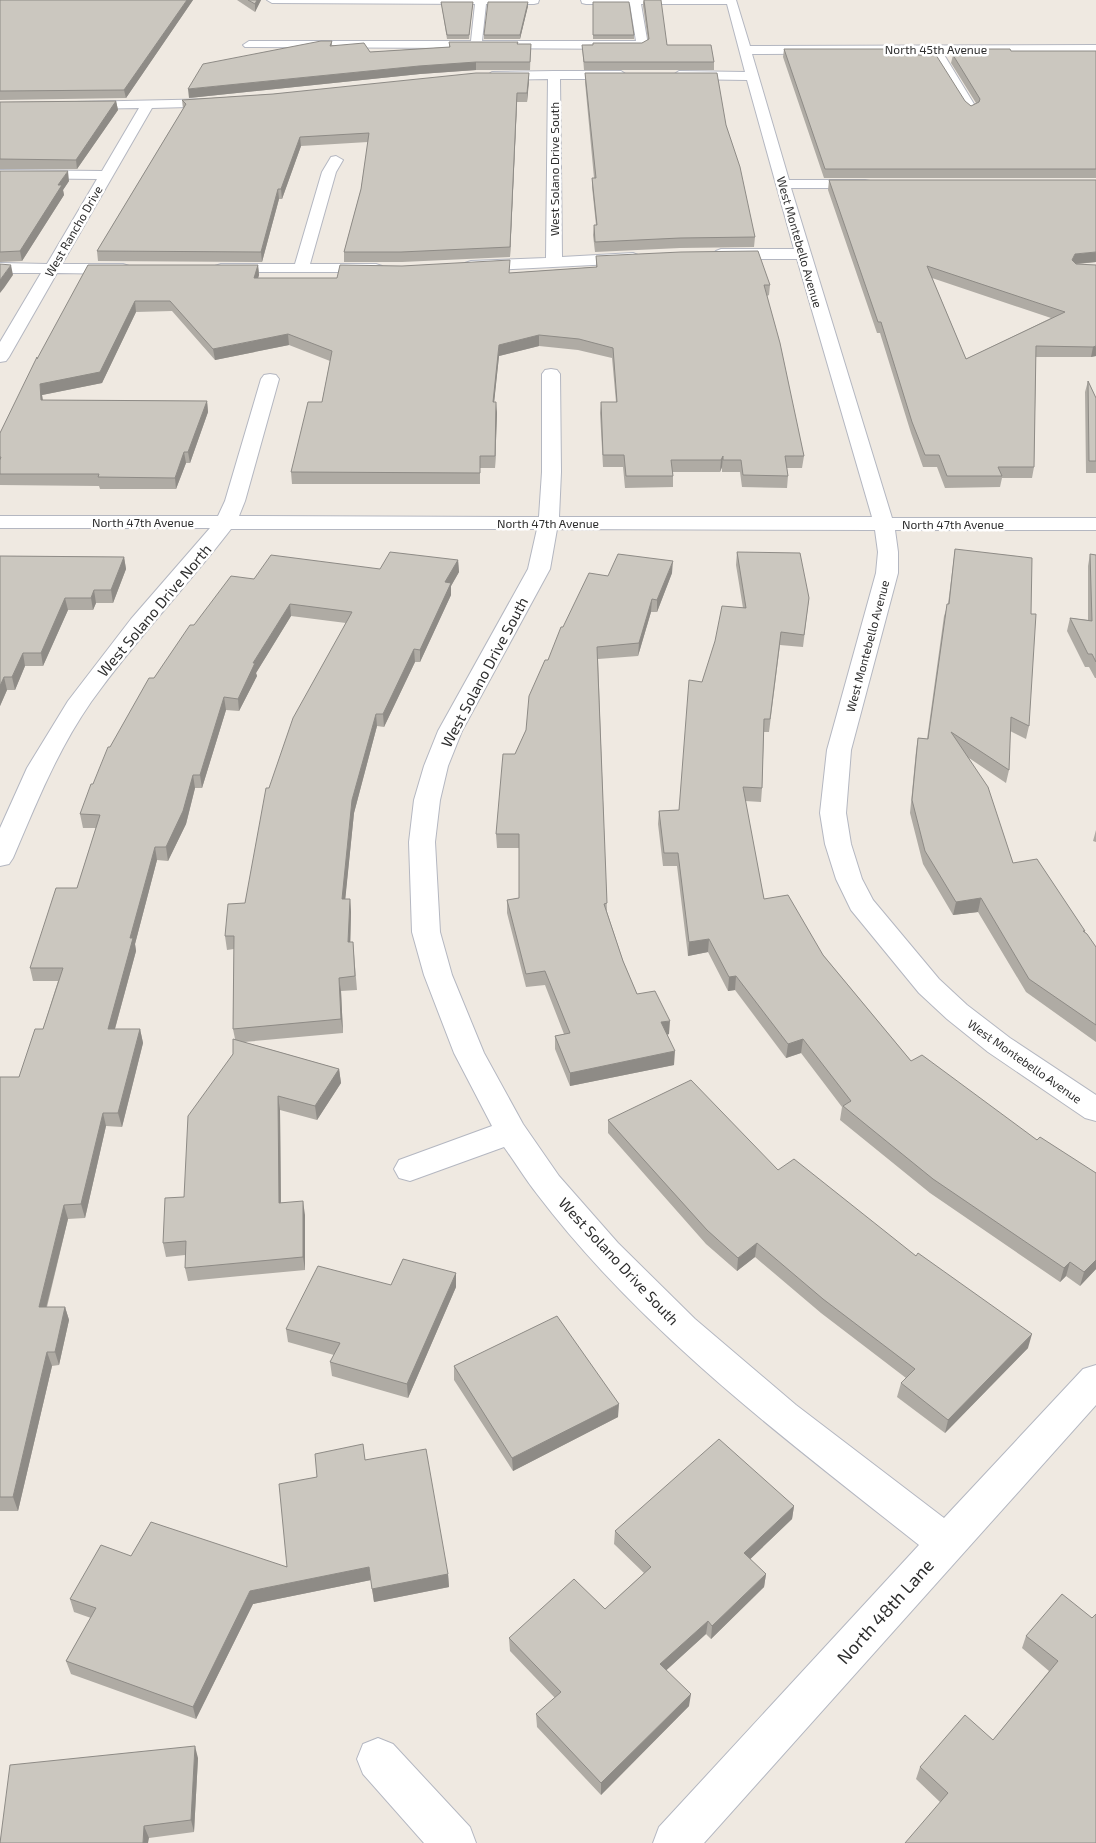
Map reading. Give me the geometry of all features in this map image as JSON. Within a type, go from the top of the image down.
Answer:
[{"type":"street","points":[[272,0],[327,5],[534,1]]},
{"type":"street","points":[[586,1],[731,0]]},
{"type":"street","name":"West Montebello Avenue","points":[[731,0],[803,254],[884,524],[888,552],[887,573],[839,750],[833,813],[838,844],[849,879],[861,904],[929,986],[957,1012],[999,1045],[1096,1110]]},
{"type":"street","points":[[476,45],[481,1]]},
{"type":"street","points":[[248,45],[313,41],[476,45],[642,45],[635,1]]},
{"type":"street","points":[[936,49],[971,109]]},
{"type":"street","name":"North 45th Avenue","points":[[745,50],[1096,49]]},
{"type":"street","name":"West Solano Drive South","points":[[554,75],[554,262]]},
{"type":"street","points":[[476,76],[633,75]]},
{"type":"street","points":[[663,75],[753,76]]},
{"type":"street","points":[[71,105],[235,102]]},
{"type":"street","name":"West Rancho Drive","points":[[0,357],[147,105]]},
{"type":"street","points":[[301,269],[329,172],[336,160]]},
{"type":"street","points":[[0,174],[105,175]]},
{"type":"street","points":[[783,184],[876,184]]},
{"type":"street","points":[[707,254],[803,254]]},
{"type":"street","points":[[458,267],[651,256]]},
{"type":"street","points":[[0,268],[134,269]]},
{"type":"street","points":[[203,269],[393,269]]},
{"type":"street","name":"West Solano Drive South","points":[[551,374],[551,502],[547,543],[539,569],[450,731],[436,766],[427,800],[422,842],[426,932],[438,975],[469,1054],[511,1132],[548,1185],[606,1252],[683,1329],[783,1416],[946,1543]]},
{"type":"street","name":"West Solano Drive North","points":[[0,858],[39,768],[80,701],[139,624],[202,553],[226,522],[235,501],[270,379]]},
{"type":"street","name":"North 47th Avenue","points":[[0,522],[1096,524]]},
{"type":"street","points":[[410,1169],[511,1132]]},
{"type":"street","name":"North 48th Lane","points":[[675,1843],[1096,1380]]},
{"type":"street","points":[[378,1759],[454,1843]]},
{"type":"building","points":[[0,0],[187,0],[124,90],[0,91]]},
{"type":"building","points":[[248,0],[257,0],[255,4]]},
{"type":"building","points":[[644,0],[661,0],[667,45],[711,45],[714,62],[584,62],[582,45],[593,45],[593,43],[642,43],[649,39]]},
{"type":"building","points":[[441,2],[473,2],[469,35],[447,35]]},
{"type":"building","points":[[488,2],[528,2],[520,35],[484,35]]},
{"type":"building","points":[[593,2],[629,2],[634,35],[593,35]]},
{"type":"building","points":[[321,41],[332,41],[330,46],[364,43],[370,52],[450,47],[449,42],[518,42],[517,44],[531,44],[530,62],[476,62],[419,66],[188,89],[203,64]]},
{"type":"building","points":[[784,49],[898,49],[902,55],[936,55],[965,101],[971,106],[979,102],[980,99],[953,55],[978,55],[974,49],[1096,51],[1096,169],[825,169]]},
{"type":"building","points":[[476,73],[529,73],[527,93],[517,93],[510,247],[401,252],[344,252],[361,189],[369,133],[300,137],[281,189],[278,189],[261,252],[97,251],[186,104],[182,100],[273,94]]},
{"type":"building","points":[[585,73],[717,73],[726,125],[740,167],[755,237],[595,242],[594,225],[597,225],[592,178],[596,178]]},
{"type":"building","points":[[116,101],[76,160],[0,159],[0,102]]},
{"type":"building","points":[[0,171],[68,171],[58,185],[62,185],[20,251],[0,252]]},
{"type":"building","points":[[829,180],[1096,180],[1096,252],[1075,254],[1072,260],[1076,264],[1096,265],[1096,346],[1036,346],[1034,467],[998,467],[1002,476],[947,476],[939,455],[925,455],[912,422],[881,322],[878,322]],"holes":[[[927,266],[1065,312],[966,359]]]},
{"type":"building","points":[[758,251],[770,285],[764,285],[780,343],[804,456],[785,456],[788,476],[743,475],[741,460],[723,460],[723,456],[721,460],[671,460],[673,476],[626,476],[624,455],[603,455],[601,402],[617,402],[613,348],[579,339],[539,335],[499,345],[493,402],[496,402],[495,456],[480,456],[480,473],[291,472],[308,402],[322,402],[332,351],[288,334],[213,349],[170,301],[135,301],[100,372],[40,384],[41,400],[207,401],[188,452],[184,452],[175,478],[98,477],[99,474],[0,474],[0,433],[37,357],[37,359],[88,265],[258,265],[254,278],[337,278],[340,265],[402,266],[510,260],[509,273],[597,267],[596,256]]},
{"type":"building","points":[[0,264],[11,265],[0,280]]},
{"type":"building","points":[[1088,381],[1096,398],[1096,461],[1089,461]]},
{"type":"building","points":[[955,549],[1032,558],[1031,614],[1036,614],[1029,726],[1011,717],[1009,770],[951,732],[988,787],[1013,863],[1037,859],[1085,931],[1083,931],[1096,947],[1096,1025],[1029,979],[981,898],[956,902],[925,851],[912,800],[918,738],[928,739],[947,604],[949,604]]},
{"type":"building","points":[[390,552],[458,560],[445,582],[451,583],[420,650],[414,649],[383,714],[376,714],[352,800],[342,899],[350,899],[348,942],[353,942],[355,976],[339,978],[341,1019],[233,1029],[234,936],[225,936],[228,904],[245,903],[266,788],[269,788],[293,718],[352,612],[290,604],[253,663],[255,663],[238,699],[224,697],[200,775],[193,775],[183,811],[166,847],[155,847],[108,1029],[140,1029],[118,1113],[103,1113],[81,1204],[64,1205],[39,1307],[65,1307],[55,1352],[47,1352],[13,1497],[0,1497],[0,1077],[19,1077],[35,1029],[43,1029],[63,968],[30,968],[56,888],[77,888],[100,815],[80,814],[91,784],[93,784],[108,747],[110,747],[149,678],[154,678],[190,625],[194,625],[231,576],[254,579],[271,555],[380,569]]},
{"type":"building","points":[[737,552],[800,553],[809,598],[804,635],[781,632],[770,719],[764,719],[762,788],[743,787],[764,899],[788,895],[823,955],[911,1061],[922,1055],[1037,1140],[1040,1137],[1096,1173],[1096,1260],[1084,1272],[1070,1262],[1064,1268],[933,1179],[843,1106],[851,1101],[803,1039],[788,1044],[736,976],[729,977],[709,939],[689,942],[678,853],[664,853],[659,811],[679,810],[689,680],[702,682],[715,641],[722,606],[746,608]]},
{"type":"building","points":[[618,554],[673,561],[657,600],[652,599],[639,643],[597,647],[607,903],[604,904],[623,961],[637,994],[655,991],[670,1021],[661,1022],[675,1051],[570,1073],[555,1036],[570,1033],[545,971],[526,974],[507,900],[519,898],[519,834],[496,834],[503,754],[515,754],[526,730],[529,696],[589,573],[608,576]]},
{"type":"building","points":[[1090,554],[1096,555],[1096,662],[1092,654],[1088,654],[1070,618],[1092,621]]},
{"type":"building","points":[[0,556],[124,557],[111,590],[94,590],[91,598],[65,598],[41,653],[23,653],[12,677],[4,677],[0,686]]},
{"type":"building","points":[[233,1039],[339,1069],[315,1106],[278,1096],[279,1203],[303,1201],[303,1257],[185,1268],[186,1241],[163,1243],[165,1198],[184,1197],[188,1116],[233,1054]]},
{"type":"building","points":[[691,1080],[778,1170],[794,1159],[916,1256],[918,1253],[1032,1334],[948,1420],[901,1383],[915,1369],[823,1299],[757,1243],[738,1258],[707,1230],[608,1120]]},
{"type":"building","points":[[403,1259],[456,1273],[407,1384],[330,1362],[340,1343],[286,1329],[318,1266],[391,1285]]},
{"type":"building","points":[[557,1316],[619,1404],[512,1458],[454,1366]]},
{"type":"building","points":[[719,1439],[794,1506],[744,1553],[766,1574],[712,1626],[708,1621],[660,1664],[691,1694],[601,1783],[536,1714],[561,1692],[509,1638],[574,1579],[605,1609],[651,1567],[615,1531]]},
{"type":"building","points":[[363,1444],[365,1460],[426,1449],[448,1574],[372,1589],[369,1567],[250,1591],[193,1707],[66,1661],[96,1608],[70,1599],[101,1545],[131,1556],[151,1522],[287,1567],[279,1484],[317,1477],[315,1454]]},
{"type":"building","points":[[1062,1594],[1092,1618],[1096,1614],[1096,1843],[905,1843],[948,1793],[920,1767],[965,1715],[993,1740],[1058,1661],[1026,1636]]},
{"type":"building","points":[[195,1746],[191,1820],[144,1826],[143,1843],[0,1843],[10,1765]]}]
